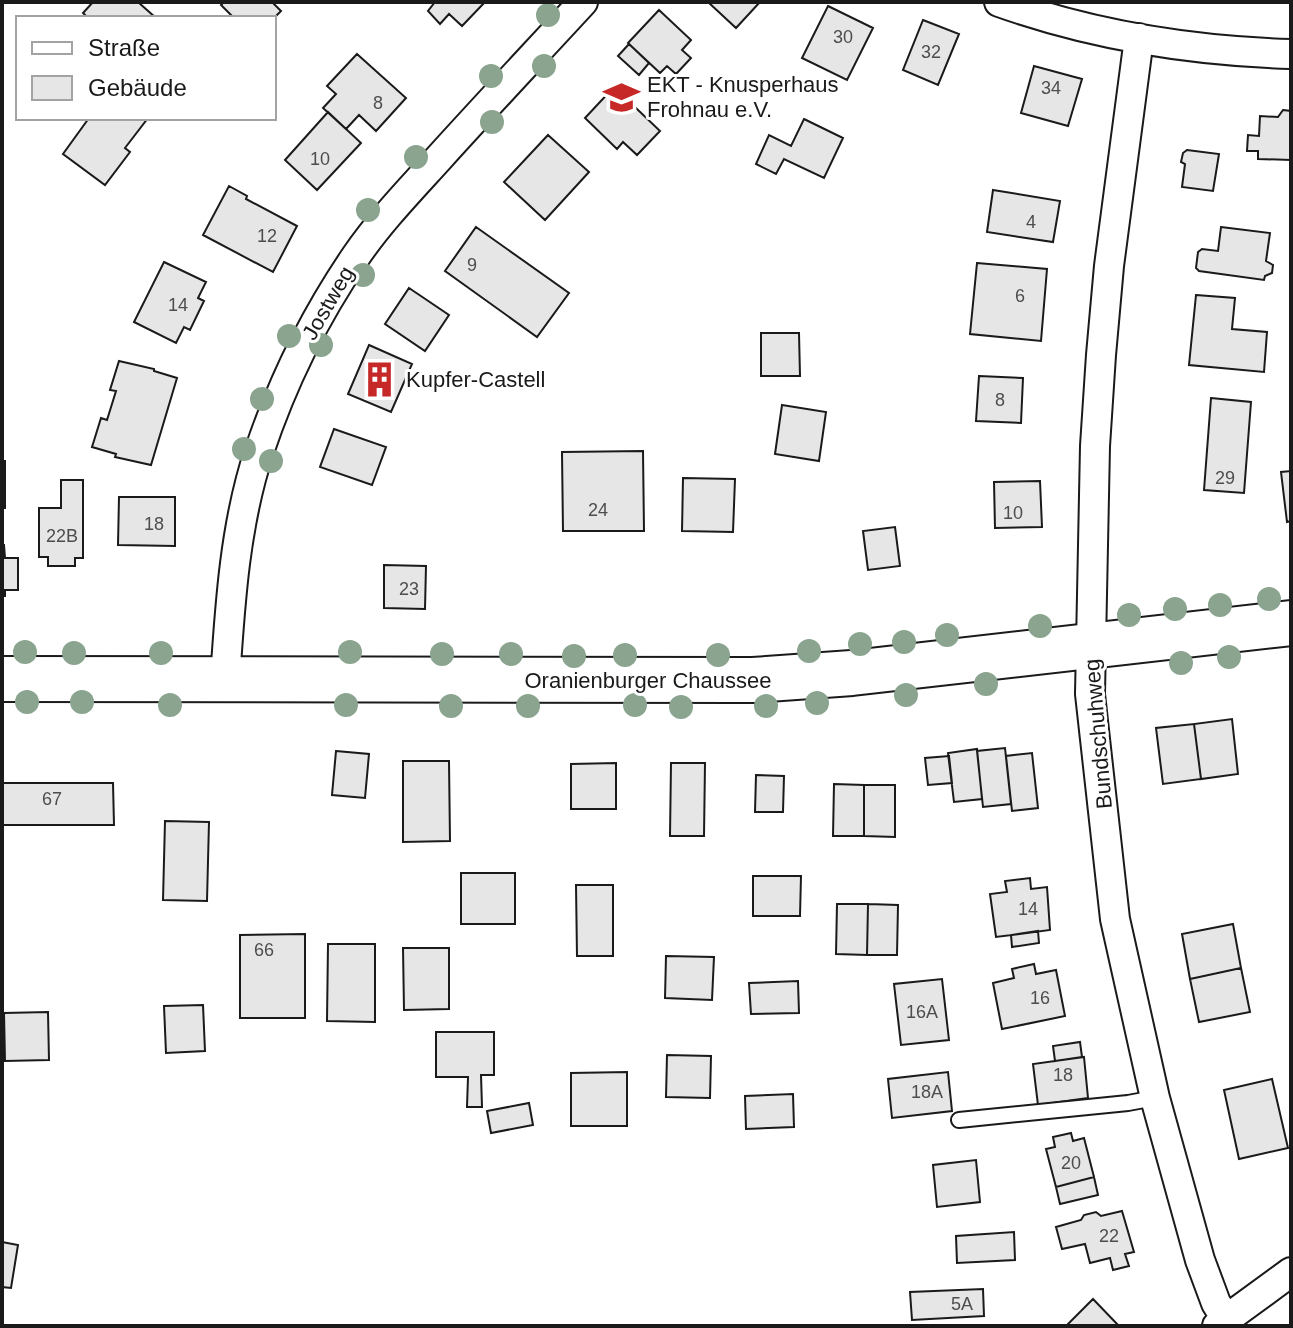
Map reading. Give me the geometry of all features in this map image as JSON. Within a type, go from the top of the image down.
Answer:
[{"type":"main road","name":"Oranienburger Chaussee","points":[[2,679],[745,681],[852,673],[1291,623]]},
{"type":"street","name":"Jostweg","points":[[225,680],[238,542],[249,490],[277,405],[315,324],[357,255],[384,219],[583,2]]},
{"type":"street","points":[[999,2],[1055,19],[1139,38],[1203,48],[1291,54]]},
{"type":"street","name":"Bundschuhweg","points":[[1139,38],[1109,266],[1101,355],[1095,446],[1090,694],[1115,919],[1155,1098],[1200,1260],[1222,1322]]},
{"type":"street","points":[[1222,1322],[1291,1272]]},
{"type":"lane","points":[[959,1120],[1155,1098]]},
{"type":"building","points":[[93,2],[138,2],[154,16],[86,16],[83,13]]},
{"type":"building","points":[[224,2],[272,2],[281,11],[276,16],[232,16],[221,5]]},
{"type":"building","points":[[435,2],[485,2],[462,26],[449,14],[440,24],[428,11]]},
{"type":"building","points":[[708,2],[760,2],[736,28]]},
{"type":"building","points":[[828,6],[873,28],[847,80],[802,58]]},
{"type":"building","points":[[659,10],[691,40],[682,50],[691,58],[676,74],[667,66],[660,73],[628,43]]},
{"type":"building","points":[[923,20],[959,34],[938,85],[903,70]]},
{"type":"building","points":[[629,44],[649,63],[639,75],[618,56]]},
{"type":"building","points":[[357,54],[406,98],[376,131],[359,115],[346,129],[323,108],[336,94],[327,86]]},
{"type":"building","points":[[1034,66],[1082,79],[1068,126],[1021,113]]},
{"type":"building","points":[[614,87],[660,131],[637,155],[623,142],[617,149],[585,118]]},
{"type":"building","points":[[1283,110],[1291,111],[1291,160],[1258,159],[1258,151],[1247,151],[1248,135],[1259,136],[1260,116],[1278,117]]},
{"type":"building","points":[[328,112],[361,143],[317,190],[285,160]]},
{"type":"building","points":[[804,119],[843,138],[824,178],[784,159],[776,174],[756,164],[769,135],[791,146]]},
{"type":"building","points":[[88,120],[146,120],[125,148],[130,152],[105,185],[63,154]]},
{"type":"building","points":[[548,135],[589,172],[545,220],[504,182]]},
{"type":"building","points":[[1187,150],[1219,154],[1213,191],[1182,187],[1185,164],[1181,162]]},
{"type":"building","points":[[229,186],[247,196],[246,199],[297,226],[273,272],[203,235]]},
{"type":"building","points":[[993,190],[1060,201],[1053,242],[987,232]]},
{"type":"building","points":[[476,227],[569,293],[537,337],[445,271]]},
{"type":"building","points":[[1221,227],[1270,233],[1266,261],[1273,265],[1272,273],[1264,280],[1199,271],[1196,268],[1198,252],[1202,249],[1218,251]]},
{"type":"building","points":[[164,262],[206,282],[198,298],[204,301],[190,330],[184,327],[176,343],[134,322]]},
{"type":"building","points":[[977,263],[1047,269],[1041,341],[970,334]]},
{"type":"building","points":[[409,288],[449,315],[425,351],[385,324]]},
{"type":"building","points":[[1196,295],[1235,298],[1232,329],[1267,332],[1264,372],[1189,365]]},
{"type":"building","points":[[761,333],[799,333],[800,376],[761,376]]},
{"type":"building","name":"Kupfer-Castell","points":[[369,345],[412,364],[391,412],[348,394]]},
{"type":"building","points":[[119,361],[177,378],[151,465],[115,457],[116,454],[92,447],[101,418],[107,420],[116,391],[110,390]]},
{"type":"building","points":[[979,376],[1023,378],[1021,423],[976,421]]},
{"type":"building","points":[[1211,398],[1251,402],[1244,493],[1204,490]]},
{"type":"building","points":[[782,405],[826,412],[819,461],[775,454]]},
{"type":"building","points":[[334,429],[386,447],[372,485],[320,467]]},
{"type":"building","points":[[643,451],[644,531],[563,531],[562,452]]},
{"type":"building","points":[[2,461],[5,461],[5,508],[2,508]]},
{"type":"building","points":[[1291,471],[1291,521],[1287,522],[1281,472]]},
{"type":"building","points":[[683,478],[735,479],[733,532],[682,531]]},
{"type":"building","points":[[61,480],[83,480],[83,558],[75,558],[75,566],[48,566],[48,557],[39,557],[39,508],[61,508]]},
{"type":"building","points":[[1040,481],[1042,527],[995,528],[994,482]]},
{"type":"building","points":[[119,497],[175,497],[175,546],[118,545]]},
{"type":"building","points":[[895,527],[900,566],[868,570],[863,531]]},
{"type":"building","points":[[2,545],[5,558],[18,558],[18,590],[5,590],[5,596],[2,596]]},
{"type":"building","points":[[384,565],[426,566],[425,609],[384,608]]},
{"type":"building","points":[[1232,719],[1238,774],[1201,779],[1194,724]]},
{"type":"building","points":[[1194,724],[1201,779],[1163,784],[1156,728]]},
{"type":"building","points":[[1005,748],[1011,804],[983,807],[977,751]]},
{"type":"building","points":[[977,749],[982,799],[954,802],[948,753]]},
{"type":"building","points":[[336,751],[369,754],[365,798],[332,795]]},
{"type":"building","points":[[1032,753],[1038,808],[1012,811],[1006,756]]},
{"type":"building","points":[[949,756],[952,783],[928,785],[925,758]]},
{"type":"building","points":[[403,761],[449,761],[450,841],[403,842]]},
{"type":"building","points":[[616,763],[616,809],[571,809],[571,764]]},
{"type":"building","points":[[671,763],[705,763],[704,836],[670,836]]},
{"type":"building","points":[[756,775],[784,776],[783,812],[755,812]]},
{"type":"building","points":[[2,783],[113,783],[114,825],[2,825]]},
{"type":"building","points":[[834,784],[864,785],[864,836],[833,836]]},
{"type":"building","points":[[864,785],[895,785],[895,837],[864,836]]},
{"type":"building","points":[[165,821],[209,822],[207,901],[163,900]]},
{"type":"building","points":[[461,873],[515,873],[515,924],[461,924]]},
{"type":"building","points":[[753,876],[801,876],[800,916],[753,916]]},
{"type":"building","points":[[1030,878],[1031,889],[1047,887],[1050,930],[996,937],[990,894],[1007,892],[1005,881]]},
{"type":"building","points":[[576,885],[613,885],[613,956],[577,956]]},
{"type":"building","points":[[837,904],[868,904],[867,955],[836,954]]},
{"type":"building","points":[[868,904],[898,905],[897,955],[867,955]]},
{"type":"building","points":[[1233,924],[1241,968],[1190,979],[1182,934]]},
{"type":"building","points":[[1038,931],[1039,943],[1012,947],[1011,935]]},
{"type":"building","points":[[305,934],[305,1018],[240,1018],[240,935]]},
{"type":"building","points":[[328,944],[375,944],[375,1022],[327,1021]]},
{"type":"building","points":[[403,948],[449,948],[449,1009],[404,1010]]},
{"type":"building","points":[[666,956],[714,957],[712,1000],[665,998]]},
{"type":"building","points":[[1034,964],[1036,974],[1056,970],[1065,1016],[1002,1029],[993,983],[1014,978],[1012,969]]},
{"type":"building","points":[[1241,968],[1250,1012],[1199,1022],[1190,979]]},
{"type":"building","points":[[942,979],[949,1040],[901,1045],[894,984]]},
{"type":"building","points":[[798,981],[799,1013],[751,1014],[749,983]]},
{"type":"building","points":[[203,1005],[205,1051],[166,1053],[164,1006]]},
{"type":"building","points":[[48,1012],[49,1060],[5,1061],[4,1013]]},
{"type":"building","points":[[436,1032],[494,1032],[494,1075],[481,1075],[482,1107],[467,1107],[468,1077],[436,1077]]},
{"type":"building","points":[[1080,1042],[1082,1057],[1055,1061],[1053,1046]]},
{"type":"building","points":[[667,1055],[711,1056],[710,1098],[666,1097]]},
{"type":"building","points":[[1084,1057],[1088,1098],[1038,1105],[1033,1064]]},
{"type":"building","points":[[627,1072],[627,1126],[571,1126],[571,1073]]},
{"type":"building","points":[[948,1072],[952,1111],[892,1118],[888,1079]]},
{"type":"building","points":[[1272,1079],[1288,1148],[1239,1159],[1224,1090]]},
{"type":"building","points":[[793,1094],[794,1127],[746,1129],[745,1096]]},
{"type":"building","points":[[529,1103],[533,1125],[491,1133],[487,1111]]},
{"type":"building","points":[[1071,1133],[1073,1141],[1084,1138],[1094,1177],[1056,1187],[1046,1149],[1055,1147],[1053,1137]]},
{"type":"building","points":[[976,1160],[980,1202],[937,1207],[933,1165]]},
{"type":"building","points":[[1094,1177],[1098,1195],[1060,1204],[1056,1187]]},
{"type":"building","points":[[1122,1211],[1134,1252],[1125,1254],[1129,1266],[1113,1270],[1110,1258],[1090,1263],[1085,1244],[1062,1249],[1056,1227],[1096,1212],[1101,1216]]},
{"type":"building","points":[[1014,1232],[1015,1260],[957,1263],[956,1236]]},
{"type":"building","points":[[2,1242],[18,1245],[11,1288],[2,1287]]},
{"type":"building","points":[[983,1289],[984,1316],[912,1320],[910,1292]]},
{"type":"building","points":[[1093,1299],[1119,1326],[1066,1326]]},
{"type":"place","name":"EKT - Knusperhaus Frohnau e.V.","points":[[621,97]]},
{"type":"place","name":"Kupfer-Castell","points":[[380,379]]}]
